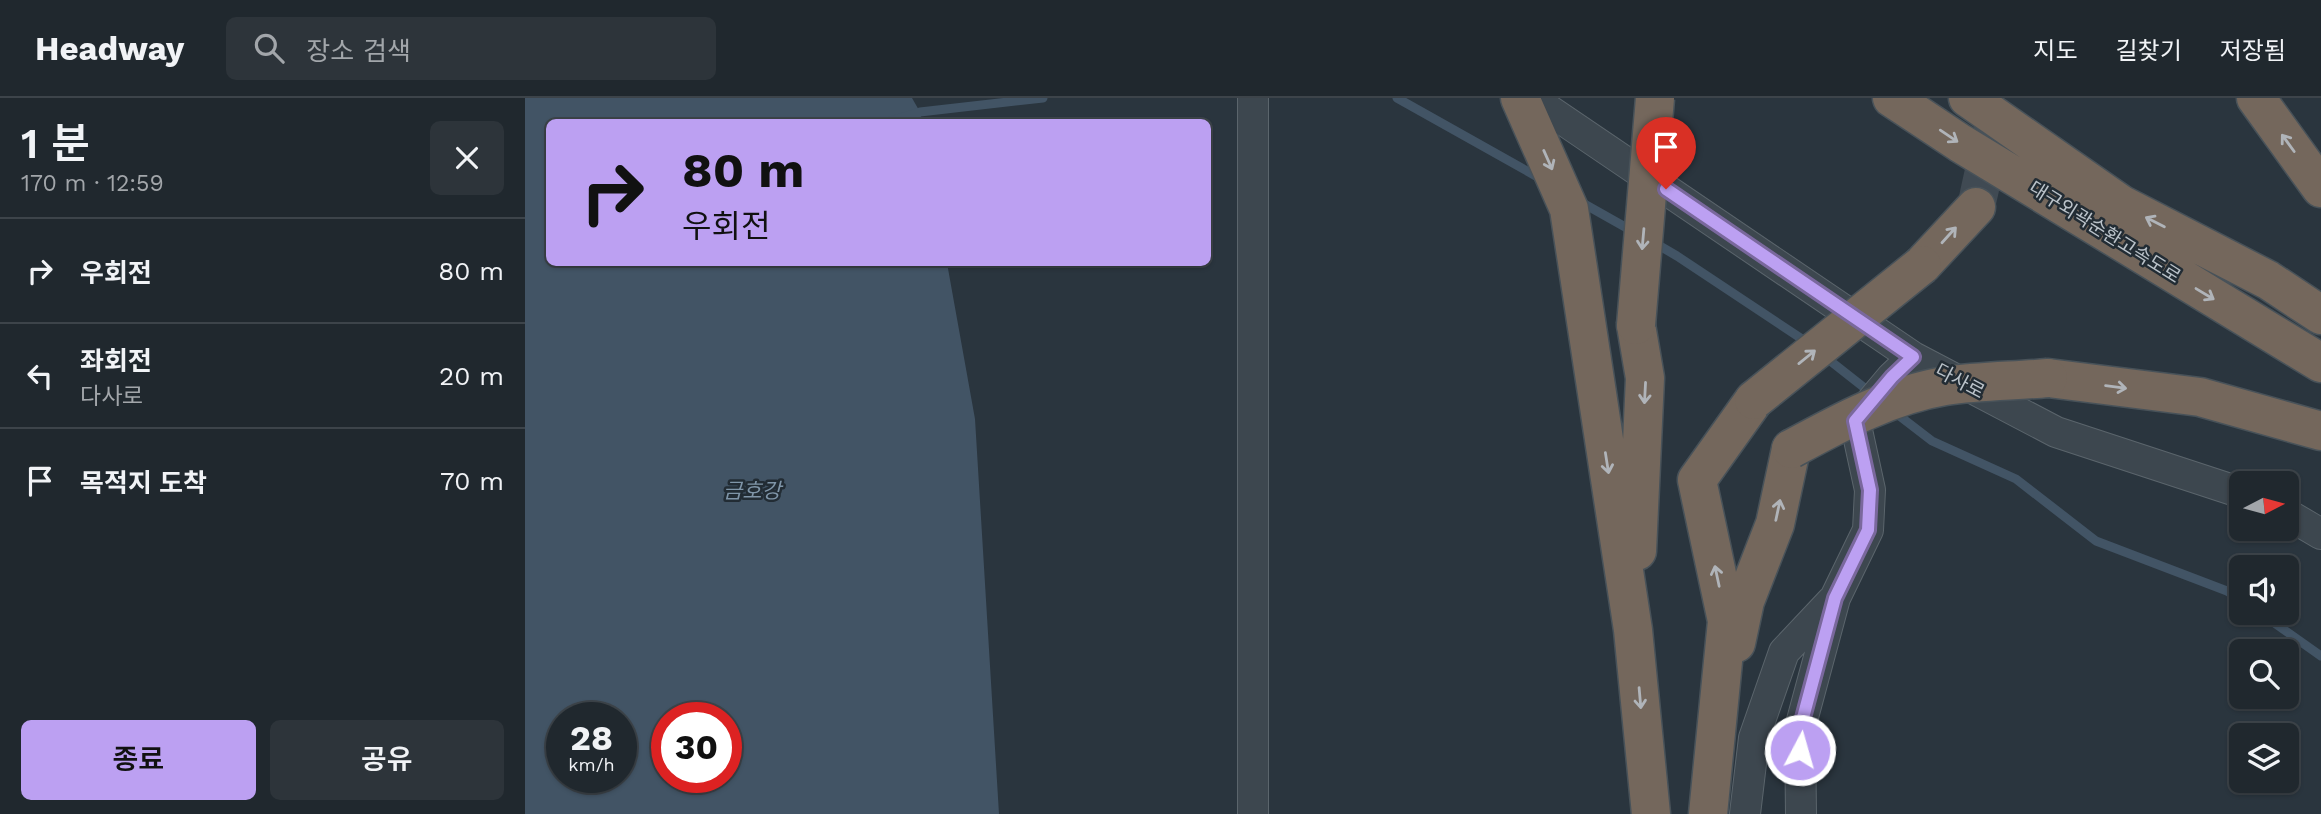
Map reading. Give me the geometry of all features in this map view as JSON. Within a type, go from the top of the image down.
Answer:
[{"type":"highway","points":[[1520,98],[1569,209],[1633,631],[1650,814]]},
{"type":"highway","points":[[1633,631],[1645,378],[1636,325],[1655,98]]},
{"type":"highway","name":"대구외곽순환고속도로","points":[[1892,98],[1960,143],[2321,363]]},
{"type":"highway","name":"대구외곽순환고속도로","points":[[1968,98],[2122,205],[2268,280],[2321,315]]},
{"type":"highway","points":[[2256,98],[2321,188]]},
{"type":"highway","points":[[1709,814],[1727,621],[1697,480],[1754,400],[1922,265],[1976,207]]},
{"type":"highway","points":[[1709,814],[1729,679],[1745,601],[1775,524],[1791,449],[1847,419],[1904,397],[1945,386],[2048,378],[2200,397],[2321,431]]},
{"type":"street","points":[[1253,98],[1253,814]]},
{"type":"street","name":"다사로","points":[[1531,98],[1913,357],[2056,432],[2229,489]]},
{"type":"street","points":[[1801,814],[1800,729],[1835,598],[1868,530],[1870,490],[1855,421],[1913,357]]},
{"type":"street","points":[[2299,521],[2321,534]]},
{"type":"street","points":[[1745,814],[1754,738],[1784,652],[1835,598]]},
{"type":"water","name":"금호강","points":[[525,98],[912,98],[921,119],[546,119],[546,266],[948,266],[975,419],[999,814],[525,814]]},
{"type":"waterway","points":[[897,119],[920,112],[1043,98]]},
{"type":"waterway","points":[[1397,98],[1543,180]]},
{"type":"waterway","points":[[1579,201],[1634,232]]},
{"type":"waterway","points":[[1653,242],[1808,343]]},
{"type":"waterway","points":[[1824,356],[1871,393]]},
{"type":"waterway","points":[[1893,411],[1932,441],[2016,479],[2096,541],[2229,592]]},
{"type":"waterway","points":[[2277,625],[2321,656]]},
{"type":"tunnel","points":[[1976,207],[2000,98]]},
{"type":"route","points":[[1666,189],[1913,357],[1892,377],[1855,421],[1870,490],[1868,530],[1835,598],[1800,729],[1800,750]]}]
